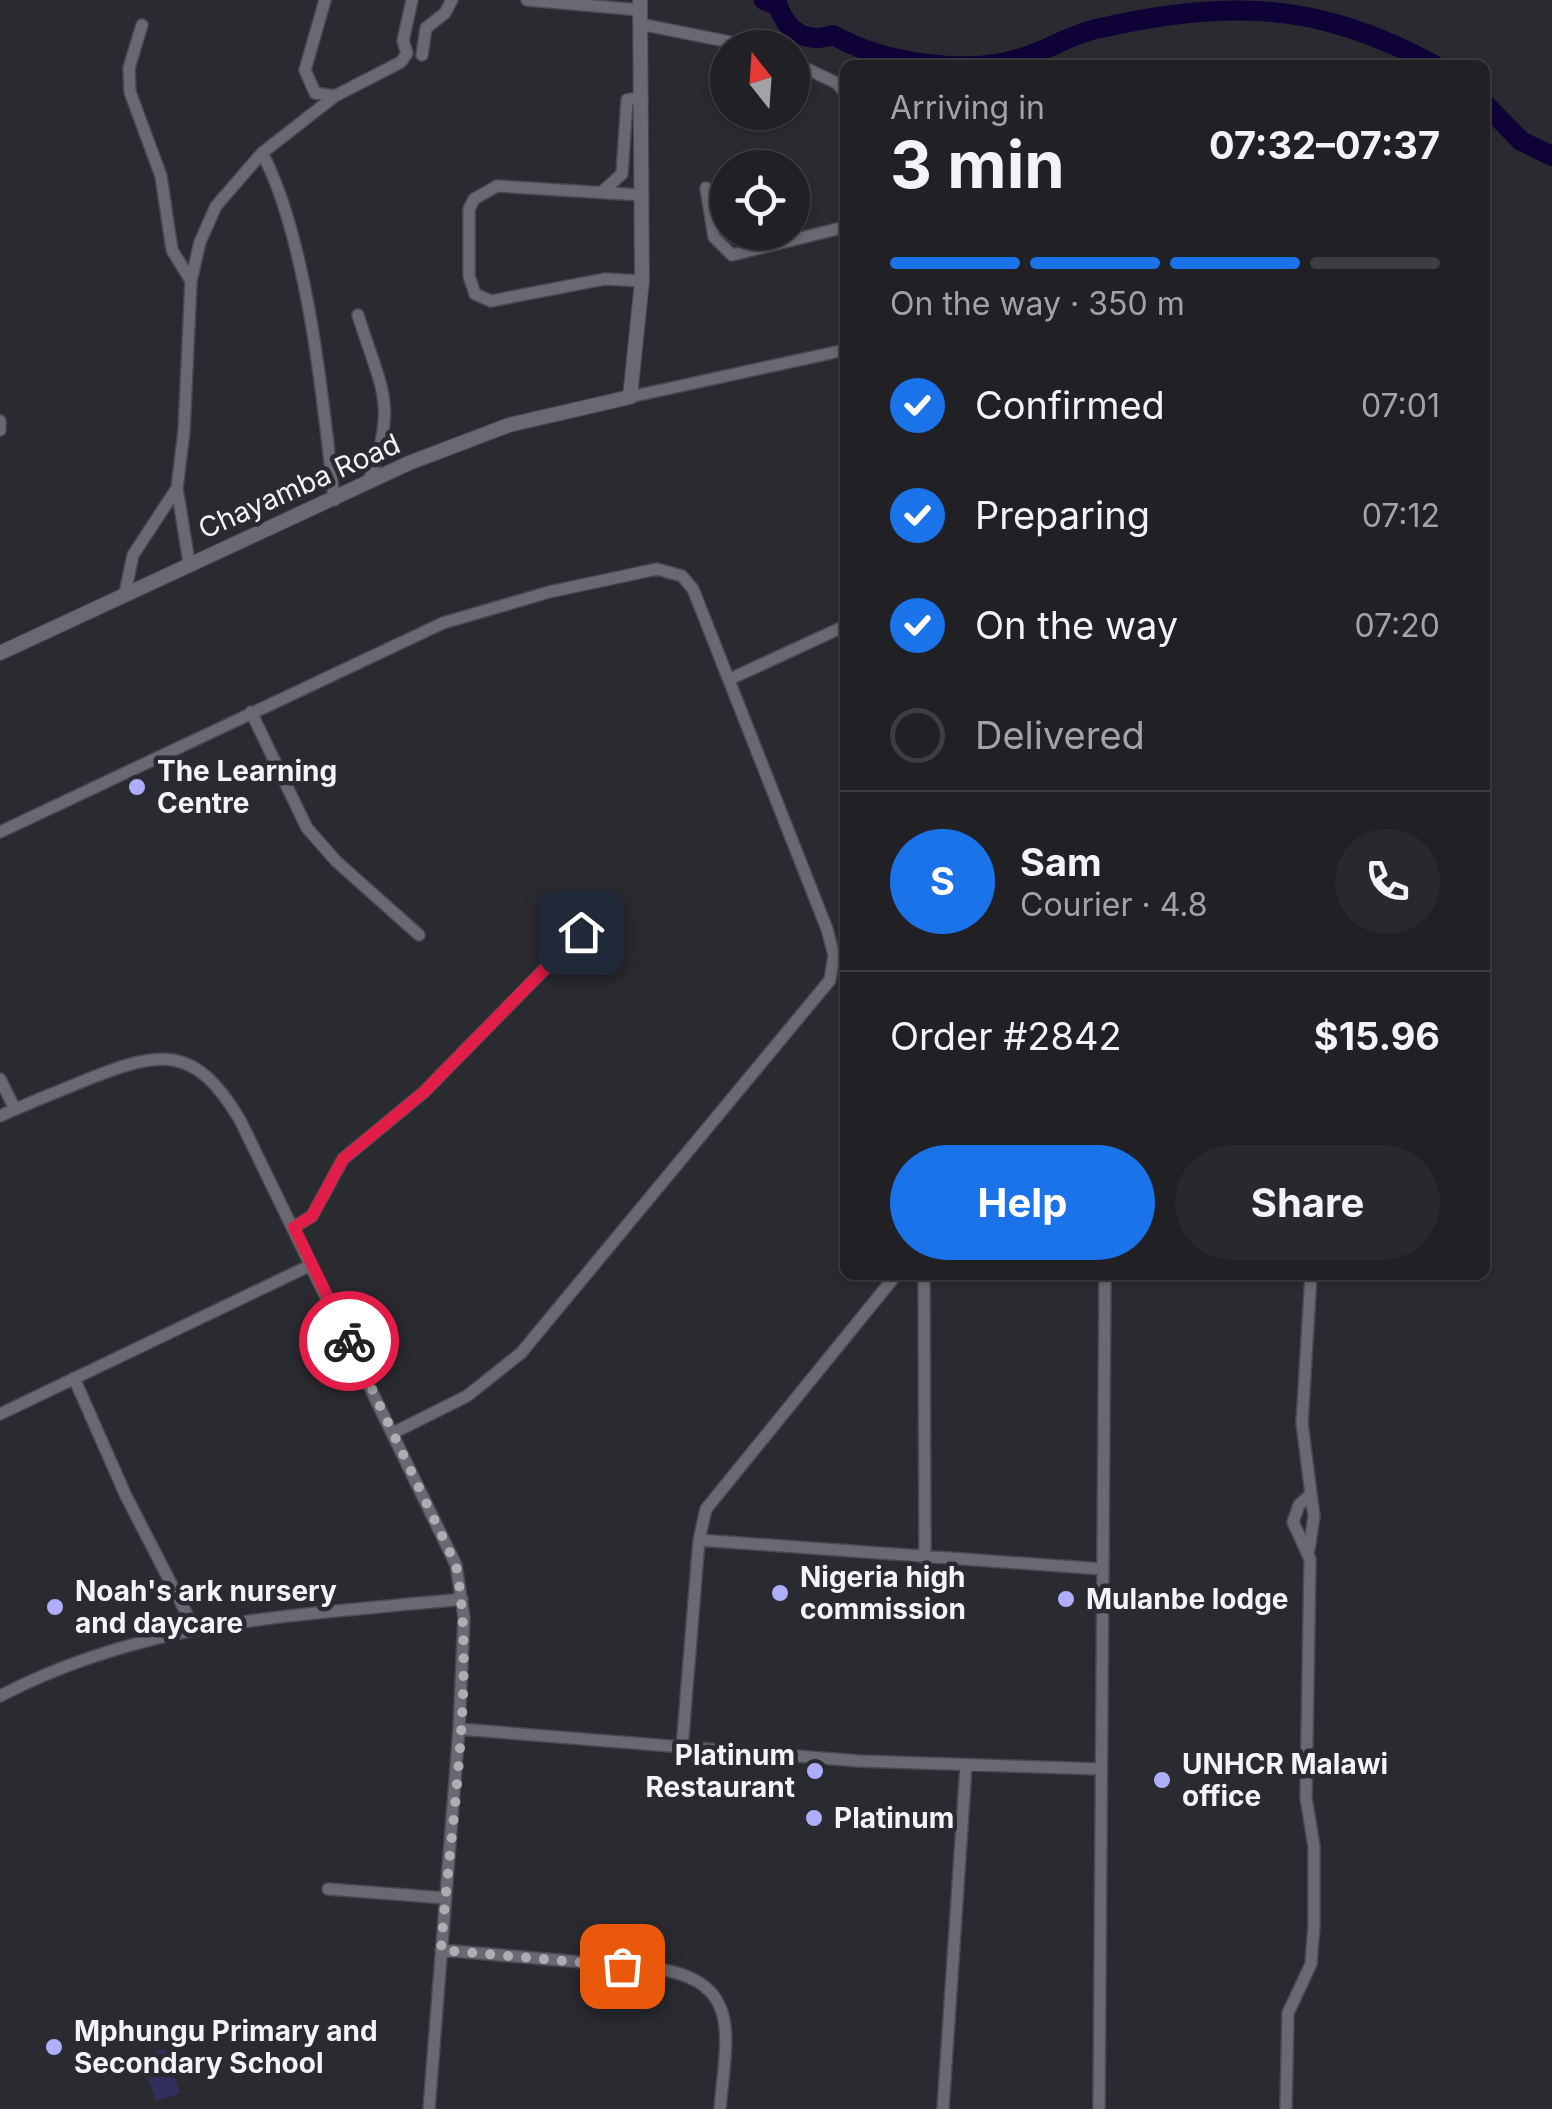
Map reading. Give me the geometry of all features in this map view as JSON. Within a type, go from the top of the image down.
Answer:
[{"type":"street","points":[[325,0],[305,70],[316,93],[335,96]]},
{"type":"street","points":[[190,562],[177,488],[184,432],[191,282],[200,242],[216,206],[262,153],[335,96],[385,74],[404,58],[412,0]]},
{"type":"street","points":[[422,55],[426,28],[445,13],[452,0]]},
{"type":"street","points":[[526,0],[640,11],[710,33]]},
{"type":"street","points":[[640,11],[642,282],[630,397],[840,351]]},
{"type":"street","points":[[142,26],[129,68],[130,92],[161,176],[172,250],[191,282]]},
{"type":"street","points":[[810,70],[840,87]]},
{"type":"street","points":[[603,190],[622,174],[627,100],[642,96]]},
{"type":"street","points":[[262,153],[280,191],[298,271],[319,380],[334,500]]},
{"type":"street","points":[[640,195],[496,186],[474,199],[469,208],[472,289],[480,298],[490,301],[605,279],[642,282]]},
{"type":"street","points":[[706,188],[714,237],[732,255],[840,227]]},
{"type":"street","points":[[358,316],[386,394],[383,445],[368,484]]},
{"type":"street","name":"Chayamba Road","points":[[0,653],[190,562],[497,429],[630,397]]},
{"type":"street","points":[[0,421],[0,430]]},
{"type":"street","points":[[125,592],[132,555],[177,488]]},
{"type":"street","points":[[0,832],[251,712],[478,610],[657,568],[682,576],[693,589],[827,929],[834,955],[830,980],[521,1353],[467,1396],[394,1433]]},
{"type":"street","points":[[730,679],[840,628]]},
{"type":"street","points":[[251,712],[308,828],[336,862],[420,935]]},
{"type":"street","points":[[294,1227],[312,1216],[343,1159],[424,1092],[581,932]]},
{"type":"street","points":[[0,1116],[136,1060],[170,1057],[194,1065],[226,1096],[294,1227],[456,1565],[462,1598],[458,1729],[429,2109]]},
{"type":"street","points":[[0,1079],[15,1109]]},
{"type":"street","points":[[0,1414],[311,1265]]},
{"type":"street","points":[[682,1748],[706,1509],[744,1457],[892,1280]]},
{"type":"street","points":[[924,1280],[925,1558]]},
{"type":"street","points":[[1099,2109],[1105,1280]]},
{"type":"street","points":[[1286,2109],[1288,2013],[1313,1954],[1314,1846],[1306,1798],[1309,1550],[1314,1516],[1302,1423],[1311,1280]]},
{"type":"street","points":[[74,1378],[126,1496],[194,1628]]},
{"type":"street","points":[[1309,1550],[1293,1522],[1298,1505],[1311,1494]]},
{"type":"street","points":[[700,1540],[1104,1569]]},
{"type":"street","points":[[0,1696],[75,1659],[194,1628],[462,1598]]},
{"type":"street","points":[[458,1729],[966,1766],[1101,1769]]},
{"type":"street","points":[[943,2109],[966,1766]]},
{"type":"street","points":[[328,1889],[444,1898]]},
{"type":"street","points":[[441,1950],[663,1970],[702,1983],[714,1992],[726,2016],[720,2109]]},
{"type":"shaded area","points":[[165,2049],[180,2093],[156,2101],[141,2057]]},
{"type":"waterway","points":[[764,0],[778,6],[792,29],[799,33],[814,38],[833,35],[904,60]]},
{"type":"waterway","points":[[1012,60],[1096,29],[1187,13],[1229,11],[1309,17],[1350,28],[1424,60]]},
{"type":"waterway","points":[[1490,109],[1521,141],[1552,156]]},
{"type":"way so far","points":[[349,1341],[456,1565],[462,1598],[458,1729],[441,1950],[622,1966]]},
{"type":"place","name":"The Learning Centre","points":[[137,787]]},
{"type":"place","name":"Nigeria high commission","points":[[780,1593]]},
{"type":"place","name":"Mulanbe lodge","points":[[1066,1599]]},
{"type":"place","name":"Noah's ark nursery and daycare","points":[[55,1607]]},
{"type":"place","name":"Platinum Restaurant","points":[[815,1771]]},
{"type":"place","name":"UNHCR Malawi office","points":[[1162,1780]]},
{"type":"place","name":"Platinum","points":[[814,1818]]},
{"type":"place","name":"Mphungu Primary and Secondary School","points":[[54,2047]]},
{"type":"route","points":[[349,1341],[294,1227],[312,1216],[343,1159],[424,1092],[581,932]]}]
